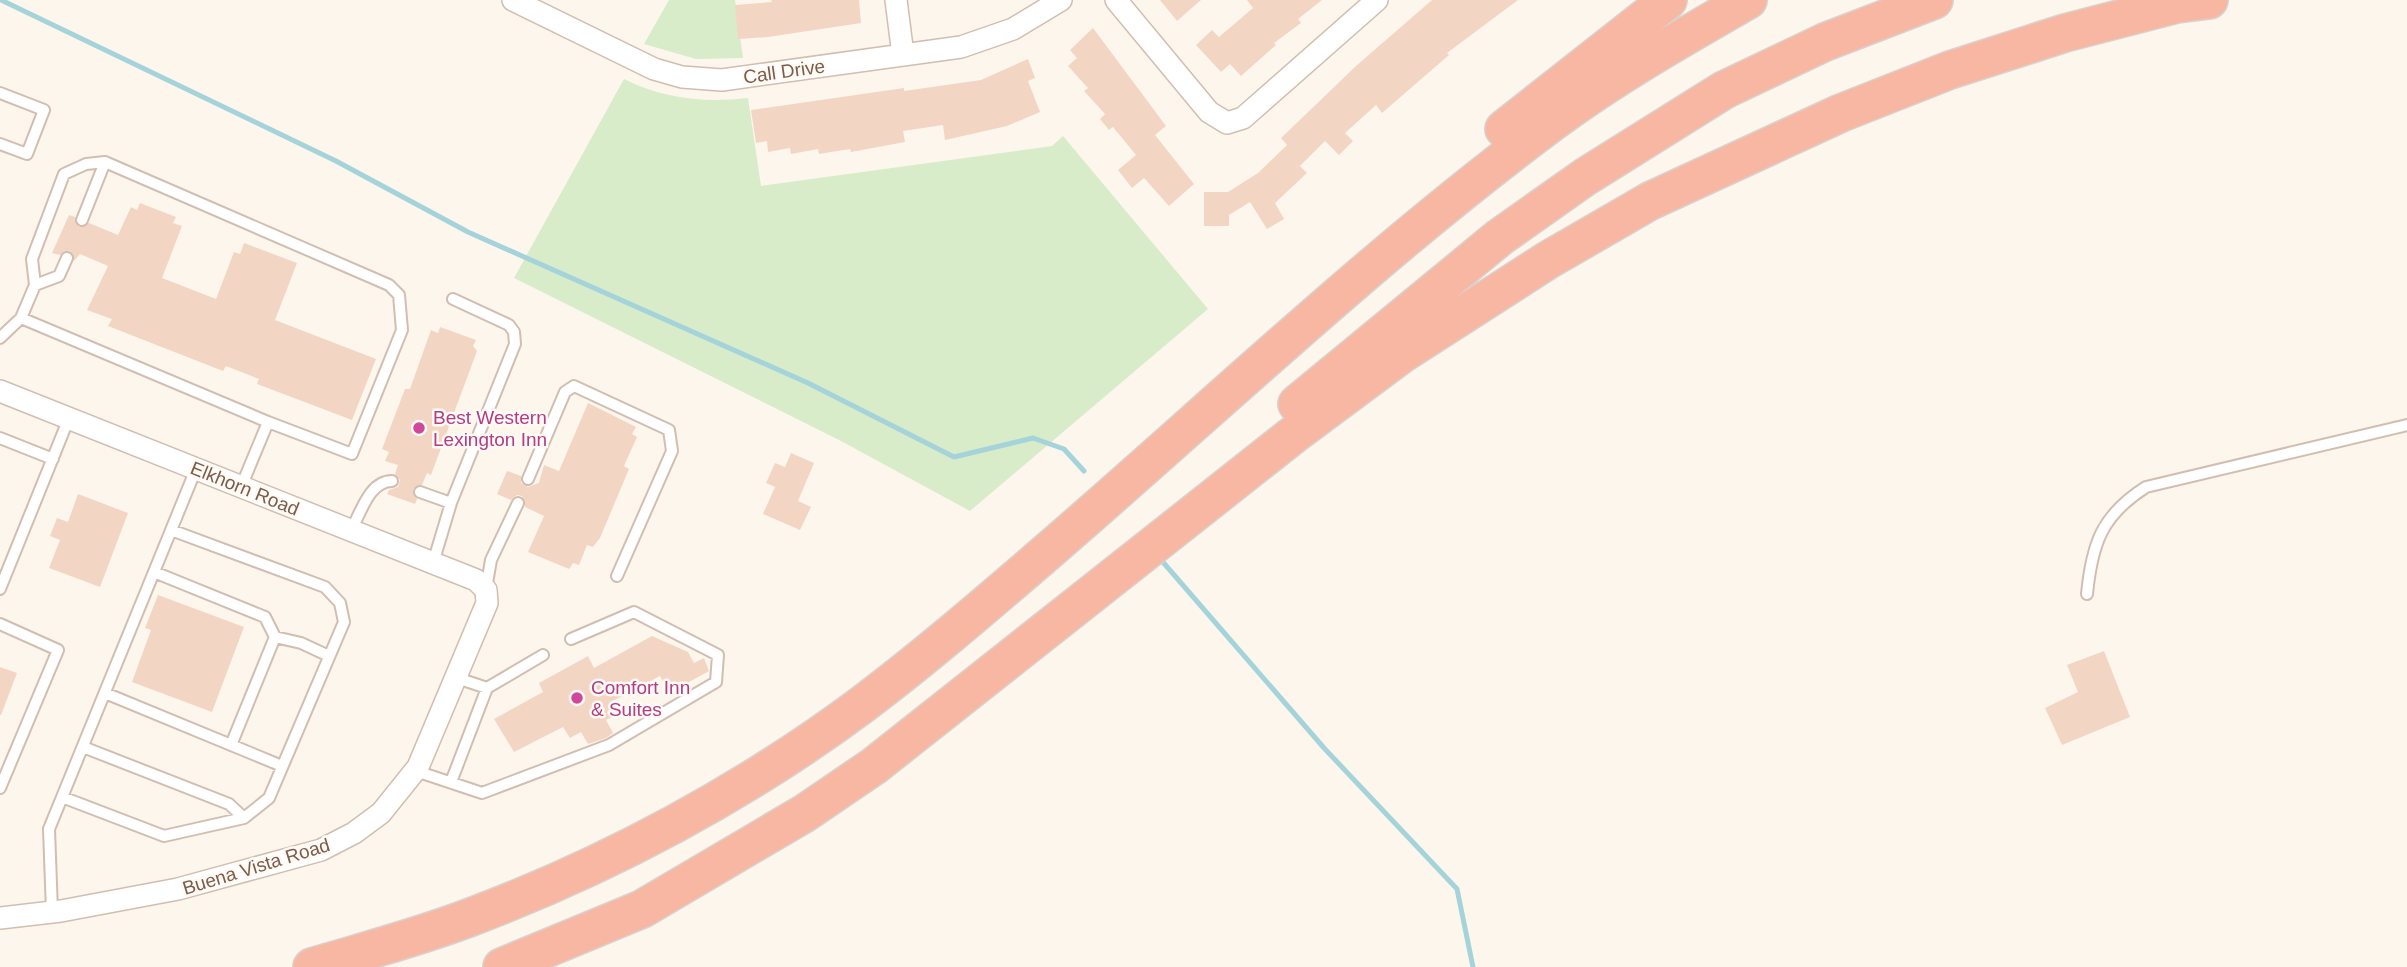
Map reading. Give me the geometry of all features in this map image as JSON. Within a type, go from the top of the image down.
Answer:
[{"type":"highway","points":[[1120,489],[1494,137],[1668,0]]},
{"type":"highway","points":[[312,967],[484,912],[637,843],[711,802],[862,705],[950,635],[1325,307],[1461,192],[1557,119],[1663,48],[1748,0]]},
{"type":"highway","points":[[1079,603],[1258,437],[1408,310],[1500,237],[1585,177],[1724,90],[1825,42],[1934,0]]},
{"type":"highway","points":[[502,967],[642,909],[805,813],[884,759],[1293,435],[1402,354],[1506,286],[1650,201],[1841,113],[1951,70],[2065,33],[2177,4],[2209,0]]},
{"type":"street","name":"Call Drive","points":[[513,0],[621,55],[682,77],[722,80],[961,47],[1013,29],[1061,0]]},
{"type":"street","points":[[896,0],[903,55]]},
{"type":"street","points":[[1116,0],[1209,112],[1227,122],[1243,118],[1377,0]]},
{"type":"street","name":"Elkhorn Road","points":[[0,391],[476,580],[486,590]]},
{"type":"street","name":"Buena Vista Road","points":[[0,918],[52,912],[178,889],[321,850],[354,833],[381,813],[416,771],[484,613],[486,590]]},
{"type":"lane","points":[[0,93],[44,110],[27,154],[0,144]]},
{"type":"lane","points":[[82,220],[105,162]]},
{"type":"lane","points":[[0,338],[22,318],[35,285],[32,259],[64,174],[86,164],[105,162],[389,285],[399,295],[402,330],[352,454],[268,422],[22,318]]},
{"type":"lane","points":[[35,285],[59,276],[67,258]]},
{"type":"lane","points":[[433,563],[451,503],[515,344],[514,332],[509,325],[453,299]]},
{"type":"lane","points":[[528,479],[565,392],[574,386],[669,430],[672,451],[617,576]]},
{"type":"lane","points":[[0,589],[69,418]]},
{"type":"lane","points":[[241,487],[268,422]]},
{"type":"lane","points":[[2087,594],[2097,539],[2117,508],[2146,486],[2407,425]]},
{"type":"lane","points":[[1,440],[53,459]]},
{"type":"lane","points":[[52,912],[49,829],[196,469]]},
{"type":"lane","points":[[351,530],[375,486],[383,481],[392,481]]},
{"type":"lane","points":[[420,492],[451,503]]},
{"type":"lane","points":[[486,590],[492,560],[518,503]]},
{"type":"lane","points":[[62,797],[164,836],[244,818],[268,797],[344,622],[340,603],[325,587],[171,530]]},
{"type":"lane","points":[[154,572],[265,617],[275,636],[300,643],[329,656]]},
{"type":"lane","points":[[416,771],[482,793],[609,746],[716,682],[718,655],[634,611],[571,639]]},
{"type":"lane","points":[[0,624],[58,650],[0,788]]},
{"type":"lane","points":[[231,745],[275,636]]},
{"type":"lane","points":[[451,782],[487,688],[543,655]]},
{"type":"lane","points":[[457,678],[487,688]]},
{"type":"lane","points":[[105,693],[282,766]]},
{"type":"lane","points":[[83,747],[229,803],[244,818]]},
{"type":"green space","points":[[669,0],[735,0],[743,58],[696,59],[644,44]]},
{"type":"green space","points":[[624,79],[654,91],[685,98],[748,98],[761,186],[1052,146],[1063,136],[1208,309],[970,511],[841,441],[514,278]]},
{"type":"building","points":[[771,0],[859,0],[861,23],[738,39],[735,5],[772,2]]},
{"type":"building","points":[[1160,0],[1201,0],[1177,21]]},
{"type":"building","points":[[1247,0],[1322,0],[1298,19],[1301,23],[1274,43],[1276,45],[1241,76],[1230,64],[1221,72],[1196,45],[1212,30],[1219,37],[1253,8]]},
{"type":"building","points":[[1432,0],[1518,0],[1447,53],[1449,55],[1382,113],[1376,105],[1345,133],[1353,141],[1339,155],[1325,141],[1300,166],[1307,173],[1275,203],[1284,219],[1267,229],[1250,202],[1229,215],[1229,226],[1204,226],[1204,192],[1228,192],[1258,173],[1287,145],[1281,138],[1356,66]]},
{"type":"building","points":[[1093,28],[1166,126],[1155,135],[1194,184],[1169,206],[1144,178],[1132,188],[1118,170],[1136,155],[1113,127],[1109,130],[1100,119],[1105,114],[1084,91],[1088,88],[1068,66],[1077,58],[1070,50]]},
{"type":"building","points":[[1028,59],[1035,78],[1028,81],[1040,112],[1007,126],[945,140],[943,125],[903,131],[905,142],[851,152],[850,149],[819,154],[818,149],[791,154],[790,148],[768,152],[767,141],[756,143],[751,110],[981,80]]},
{"type":"building","points":[[140,203],[176,217],[173,223],[182,226],[162,278],[216,299],[234,252],[240,254],[244,243],[297,263],[275,320],[376,359],[352,420],[257,384],[259,379],[226,366],[223,371],[108,326],[112,319],[87,310],[108,266],[80,254],[74,261],[70,251],[60,255],[52,253],[69,215],[75,217],[79,227],[89,223],[118,235],[131,207],[137,210]]},
{"type":"building","name":"Best Western Lexington Inn","points":[[440,327],[476,340],[473,346],[477,351],[431,475],[427,473],[422,485],[413,489],[417,499],[415,504],[387,494],[389,490],[398,487],[400,480],[395,474],[398,465],[385,461],[389,452],[382,449],[405,389],[410,389],[431,330],[438,333]]},
{"type":"building","points":[[588,403],[636,427],[632,434],[637,437],[624,466],[629,469],[600,538],[593,547],[587,545],[579,565],[573,563],[569,569],[528,552],[544,516],[525,507],[522,496],[517,495],[511,500],[497,494],[507,471],[521,476],[521,483],[528,487],[539,483],[544,465],[559,471]]},
{"type":"building","points":[[791,453],[814,463],[798,501],[811,507],[800,530],[763,514],[775,487],[766,483],[775,463],[785,467]]},
{"type":"building","points":[[78,494],[128,513],[100,587],[49,568],[60,540],[50,536],[57,518],[68,522]]},
{"type":"building","points":[[158,595],[244,627],[212,712],[132,682],[151,630],[145,628]]},
{"type":"building","name":"Comfort Inn & Suites","points":[[652,636],[688,652],[694,663],[704,658],[709,671],[669,693],[660,676],[611,702],[617,714],[606,720],[613,733],[606,738],[588,744],[581,732],[570,738],[563,727],[514,752],[494,719],[543,692],[539,683],[588,656],[594,668]]},
{"type":"building","points":[[2104,651],[2130,717],[2062,745],[2045,708],[2078,692],[2067,665]]},
{"type":"building","points":[[0,667],[17,673],[1,715],[0,715]]},
{"type":"waterway","points":[[1,0],[336,161],[468,232],[808,383],[954,457],[1033,438],[1064,449],[1084,471]]},
{"type":"waterway","points":[[1162,561],[1324,748],[1457,889],[1473,967]]},
{"type":"place","name":"Best Western Lexington Inn","points":[[419,428]]},
{"type":"place","name":"Comfort Inn & Suites","points":[[577,698]]}]
